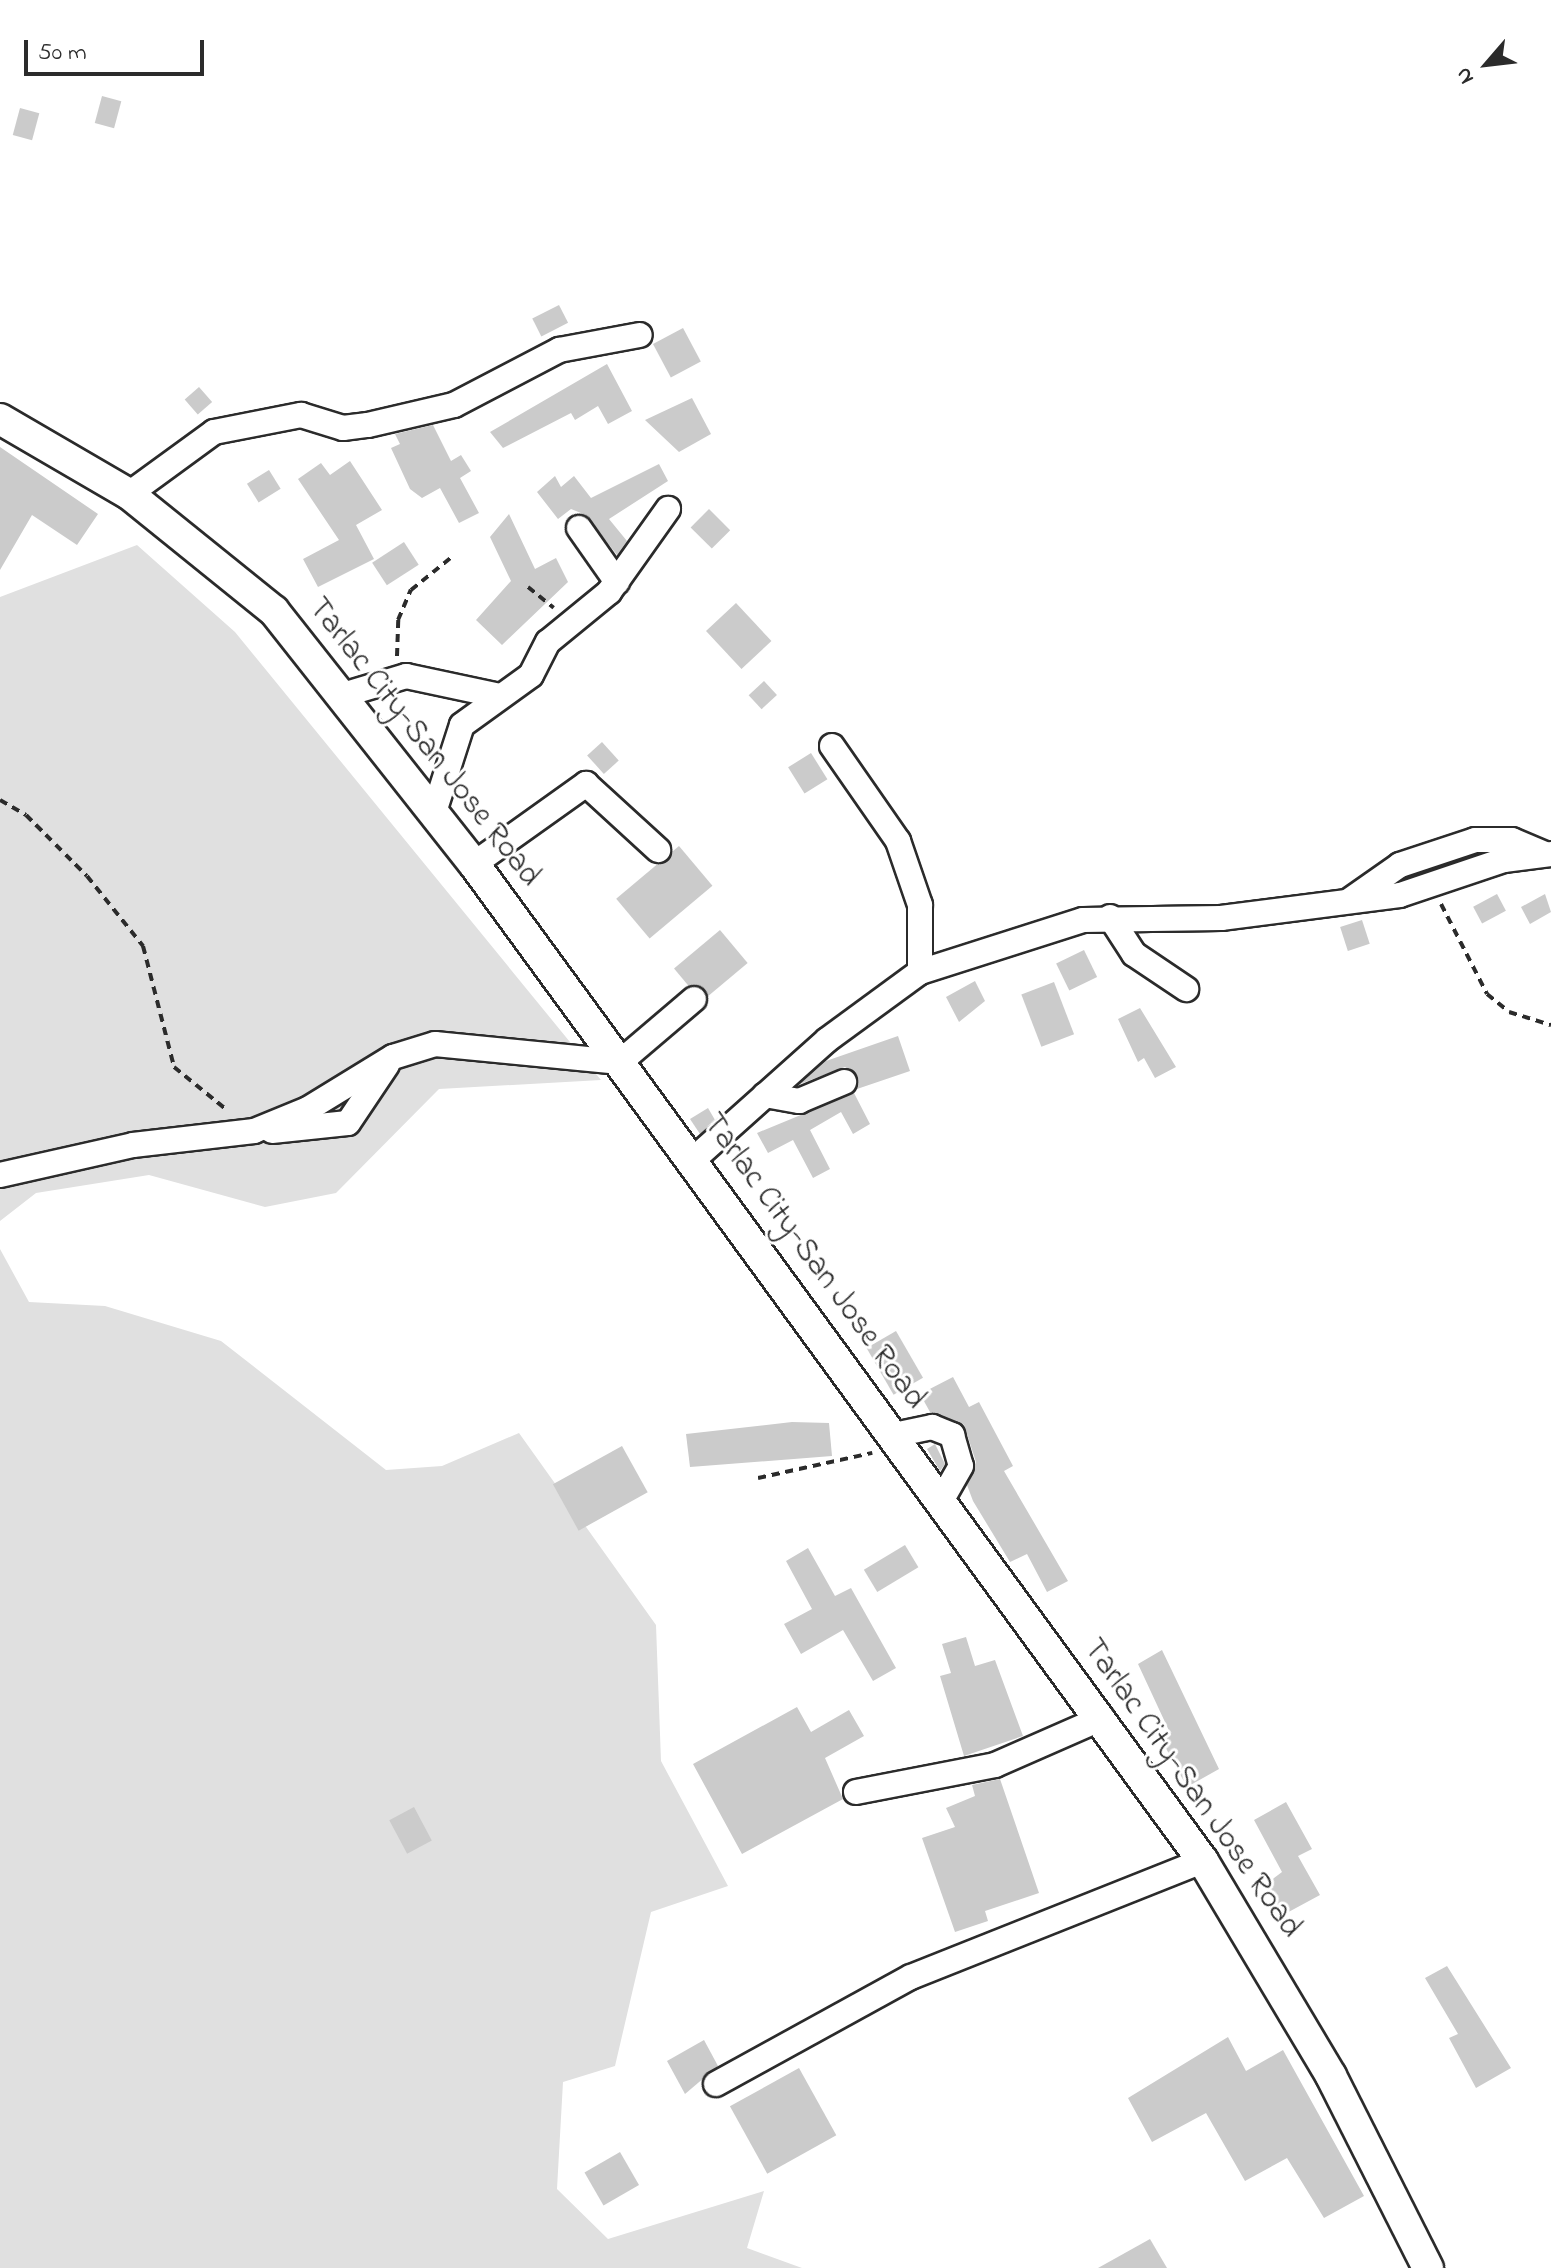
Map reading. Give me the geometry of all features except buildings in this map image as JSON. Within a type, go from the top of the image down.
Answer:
[{"type":"main road","name":"Tarlac City-San Jose Road","points":[[0,419],[129,494],[274,611],[434,812],[694,1159],[1203,1861],[1316,2048],[1428,2268]]},
{"type":"street","points":[[129,494],[214,432],[301,415],[343,428],[368,425],[454,405],[559,350],[640,335]]},
{"type":"street","points":[[434,812],[462,725],[531,675],[548,642],[617,582],[668,509]]},
{"type":"street","points":[[579,528],[617,582]]},
{"type":"street","points":[[343,695],[388,676],[500,696]]},
{"type":"street","points":[[832,746],[898,841],[920,905],[920,972]]},
{"type":"street","points":[[474,864],[586,784],[658,850]]},
{"type":"street","points":[[1348,901],[1400,865],[1475,840],[1512,840],[1548,854]]},
{"type":"street","points":[[694,1159],[765,1095],[920,972],[1057,926],[1110,917],[1221,918],[1348,901],[1434,886],[1482,866],[1548,854]]},
{"type":"street","points":[[1110,917],[1134,954],[1186,989]]},
{"type":"street","points":[[0,1175],[133,1145],[254,1131],[308,1109],[393,1057],[455,1044],[620,1062],[694,999]]},
{"type":"street","points":[[765,1095],[799,1101],[844,1082]]},
{"type":"street","points":[[897,1439],[932,1427],[952,1435],[961,1466],[941,1501]]},
{"type":"street","points":[[856,1792],[995,1765],[1102,1718]]},
{"type":"street","points":[[716,2084],[911,1977],[1203,1861]]},
{"type":"path","points":[[388,676],[402,606],[453,556]]},
{"type":"path","points":[[528,587],[571,622]]},
{"type":"path","points":[[0,800],[26,815],[87,876],[143,946],[174,1067],[254,1131]]},
{"type":"path","points":[[1434,886],[1466,965],[1487,994],[1509,1012],[1551,1025]]},
{"type":"path","points":[[758,1478],[897,1439]]},
{"type":"shaded area","points":[[137,545],[235,632],[601,1080],[439,1089],[336,1193],[265,1207],[149,1175],[36,1193],[0,1221],[0,597]]},
{"type":"shaded area","points":[[0,1249],[29,1302],[105,1306],[221,1341],[386,1470],[442,1466],[519,1433],[656,1625],[661,1761],[728,1886],[651,1912],[615,2066],[563,2082],[557,2189],[608,2239],[764,2191],[747,2248],[802,2268],[0,2268]]}]
